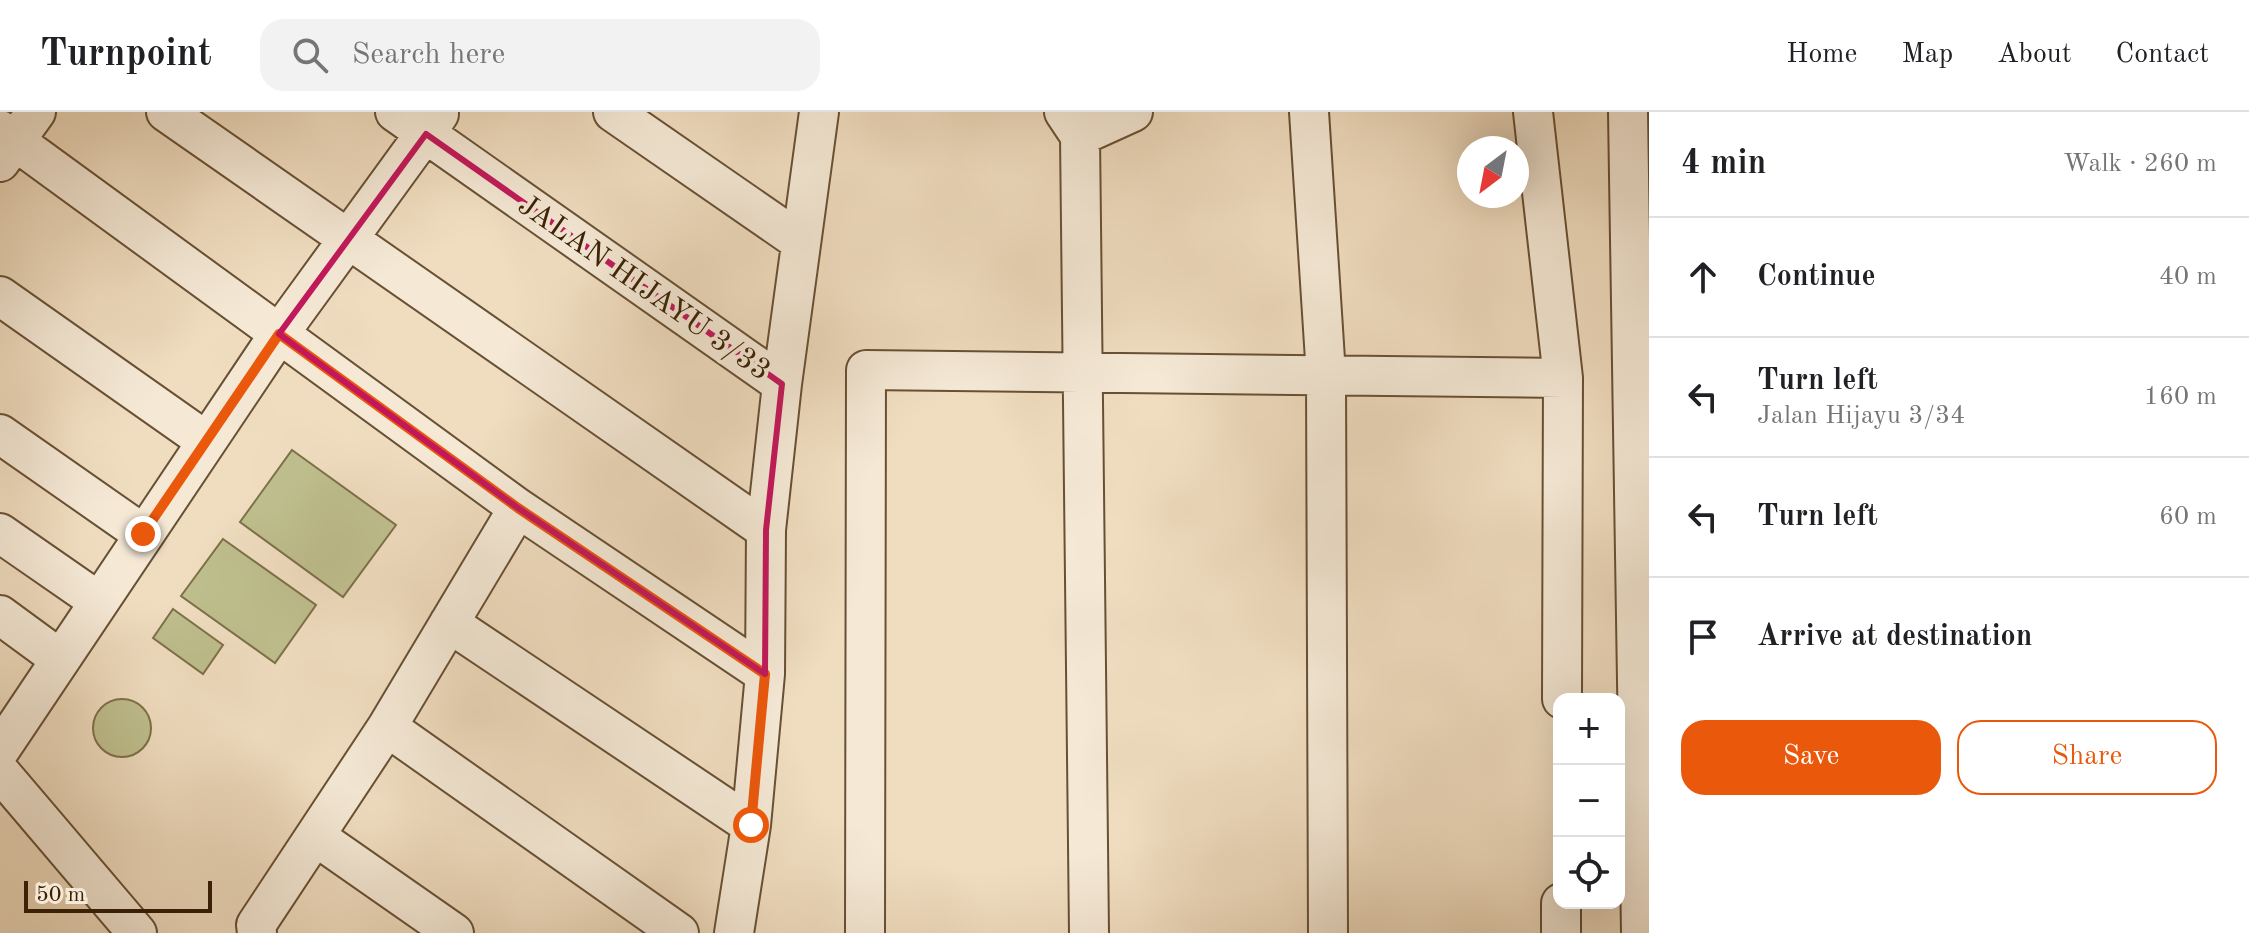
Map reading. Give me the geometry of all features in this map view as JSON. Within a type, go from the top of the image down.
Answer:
[{"type":"street","points":[[166,112],[766,530]]},
{"type":"street","name":"JALAN HIJAYU 3/33","points":[[395,112],[433,123],[782,384],[766,530],[765,674],[751,825],[734,933]]},
{"type":"street","points":[[613,112],[801,242]]},
{"type":"street","points":[[782,384],[819,112]]},
{"type":"street","points":[[1089,933],[1083,372],[1072,124],[1133,112]]},
{"type":"street","points":[[1309,112],[1326,375],[1328,933]]},
{"type":"street","points":[[1533,112],[1563,378],[1562,693]]},
{"type":"street","points":[[1628,112],[1642,595],[1641,933]]},
{"type":"street","points":[[0,750],[279,334],[433,123]]},
{"type":"street","points":[[13,136],[518,508],[765,674]]},
{"type":"street","points":[[0,296],[206,441]]},
{"type":"street","points":[[865,933],[866,370],[1563,378]]},
{"type":"street","points":[[0,434],[143,534]]},
{"type":"street","points":[[257,933],[256,925],[387,727],[518,508]]},
{"type":"street","points":[[0,533],[98,601]]},
{"type":"street","points":[[0,615],[60,659]]},
{"type":"street","points":[[449,623],[751,825]]},
{"type":"street","points":[[387,727],[679,933]]},
{"type":"street","points":[[0,772],[137,933]]},
{"type":"street","points":[[315,836],[454,933]]},
{"type":"street","points":[[1561,909],[1561,933]]},
{"type":"highlighted area","points":[[426,134],[782,384],[766,530],[765,674],[518,508],[279,334]]},
{"type":"green space","points":[[292,450],[396,525],[343,597],[240,522]]},
{"type":"green space","points":[[223,539],[316,605],[275,663],[181,596]]},
{"type":"green space","points":[[173,609],[223,645],[203,674],[153,638]]},
{"type":"green space","points":[[122,699],[143,707],[151,728],[143,749],[122,757],[101,749],[93,728],[101,707]]},
{"type":"route","points":[[143,534],[279,334],[518,508],[765,674],[751,825]]}]
